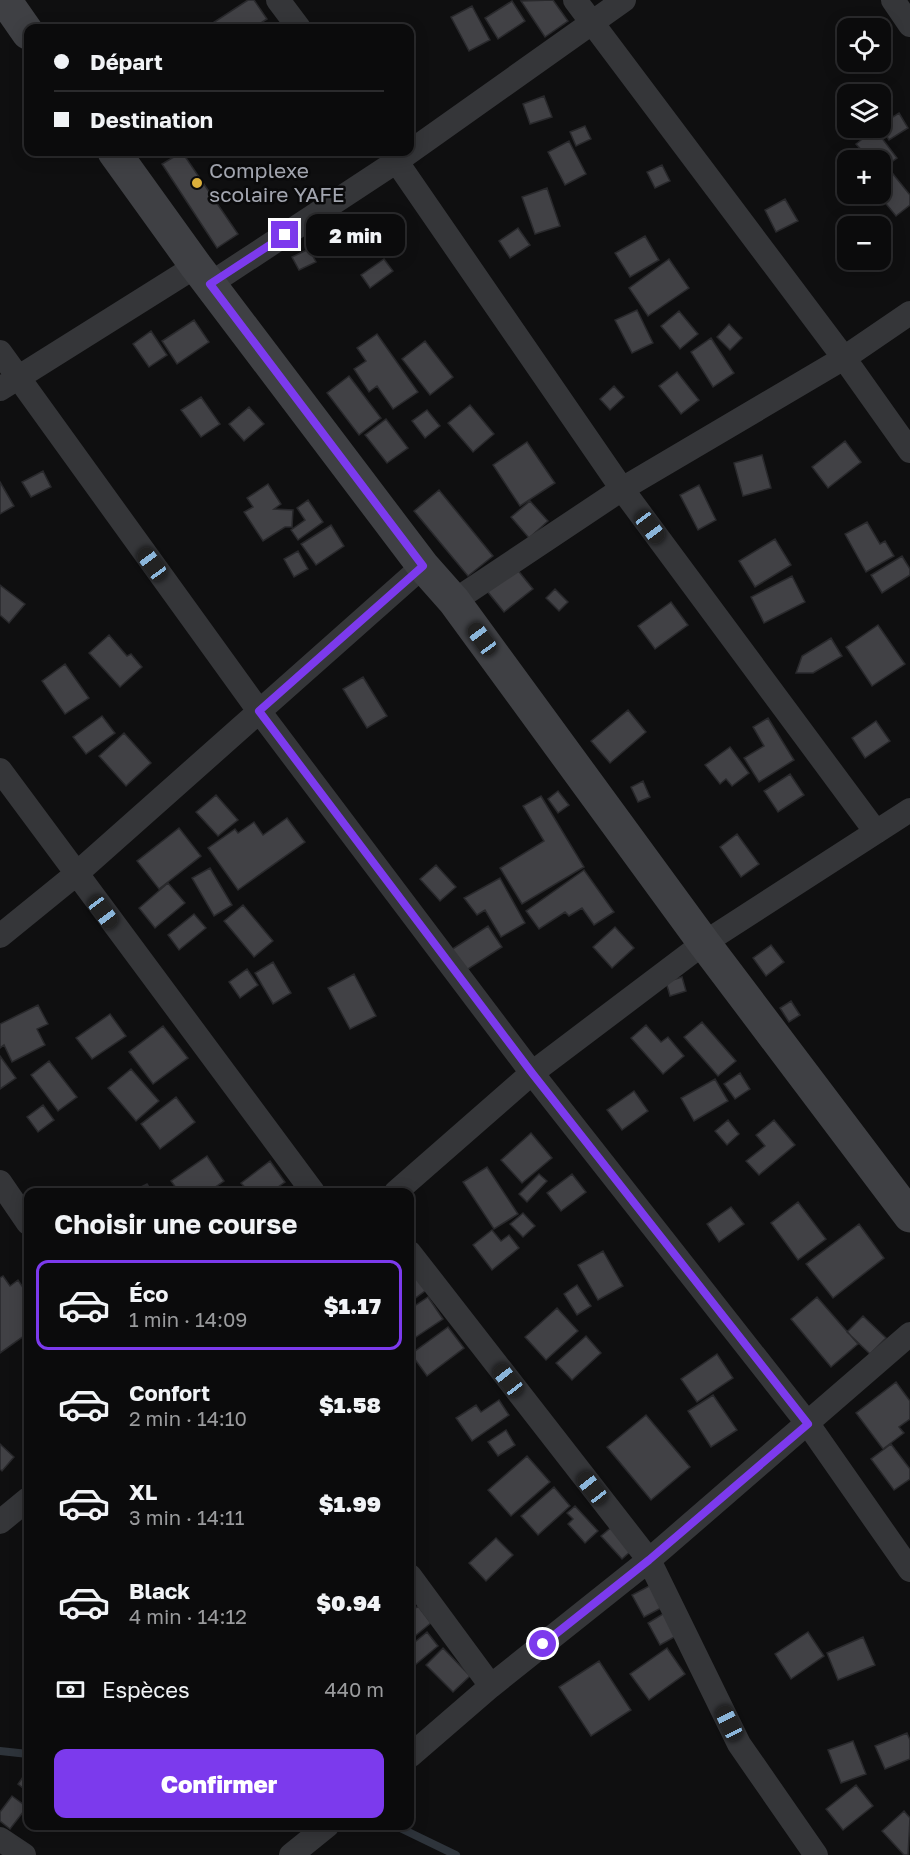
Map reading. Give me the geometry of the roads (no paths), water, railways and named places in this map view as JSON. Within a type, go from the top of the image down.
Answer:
[{"type":"street","points":[[5,0],[24,27]]},
{"type":"street","points":[[278,0],[296,24]]},
{"type":"street","points":[[575,0],[844,358],[910,451]]},
{"type":"street","points":[[414,142],[624,0]]},
{"type":"street","points":[[893,0],[910,25]]},
{"type":"street","points":[[117,156],[203,275],[423,566],[454,600],[704,943],[910,1216]]},
{"type":"street","points":[[9,384],[203,275],[393,156],[622,489],[876,832]]},
{"type":"street","points":[[454,600],[622,489],[844,358],[910,313]]},
{"type":"street","points":[[0,352],[9,384],[532,1073],[808,1424],[910,1570]]},
{"type":"street","points":[[0,936],[75,875],[423,566]]},
{"type":"street","points":[[0,770],[75,875],[310,1188]]},
{"type":"street","points":[[401,1188],[532,1073],[704,943],[910,810]]},
{"type":"street","points":[[0,1182],[24,1217]]},
{"type":"street","points":[[414,1258],[649,1560],[739,1744],[816,1855]]},
{"type":"street","points":[[414,1753],[491,1686],[649,1560],[910,1334]]},
{"type":"street","points":[[0,1522],[24,1502]]},
{"type":"street","points":[[414,1581],[491,1686]]},
{"type":"street","points":[[291,1855],[322,1830]]},
{"type":"street","points":[[0,1839],[24,1855]]},
{"type":"waterway","points":[[0,1751],[24,1754]]},
{"type":"waterway","points":[[404,1830],[456,1855]]},
{"type":"place","name":"Complexe scolaire YAFE","points":[[197,183]]}]
